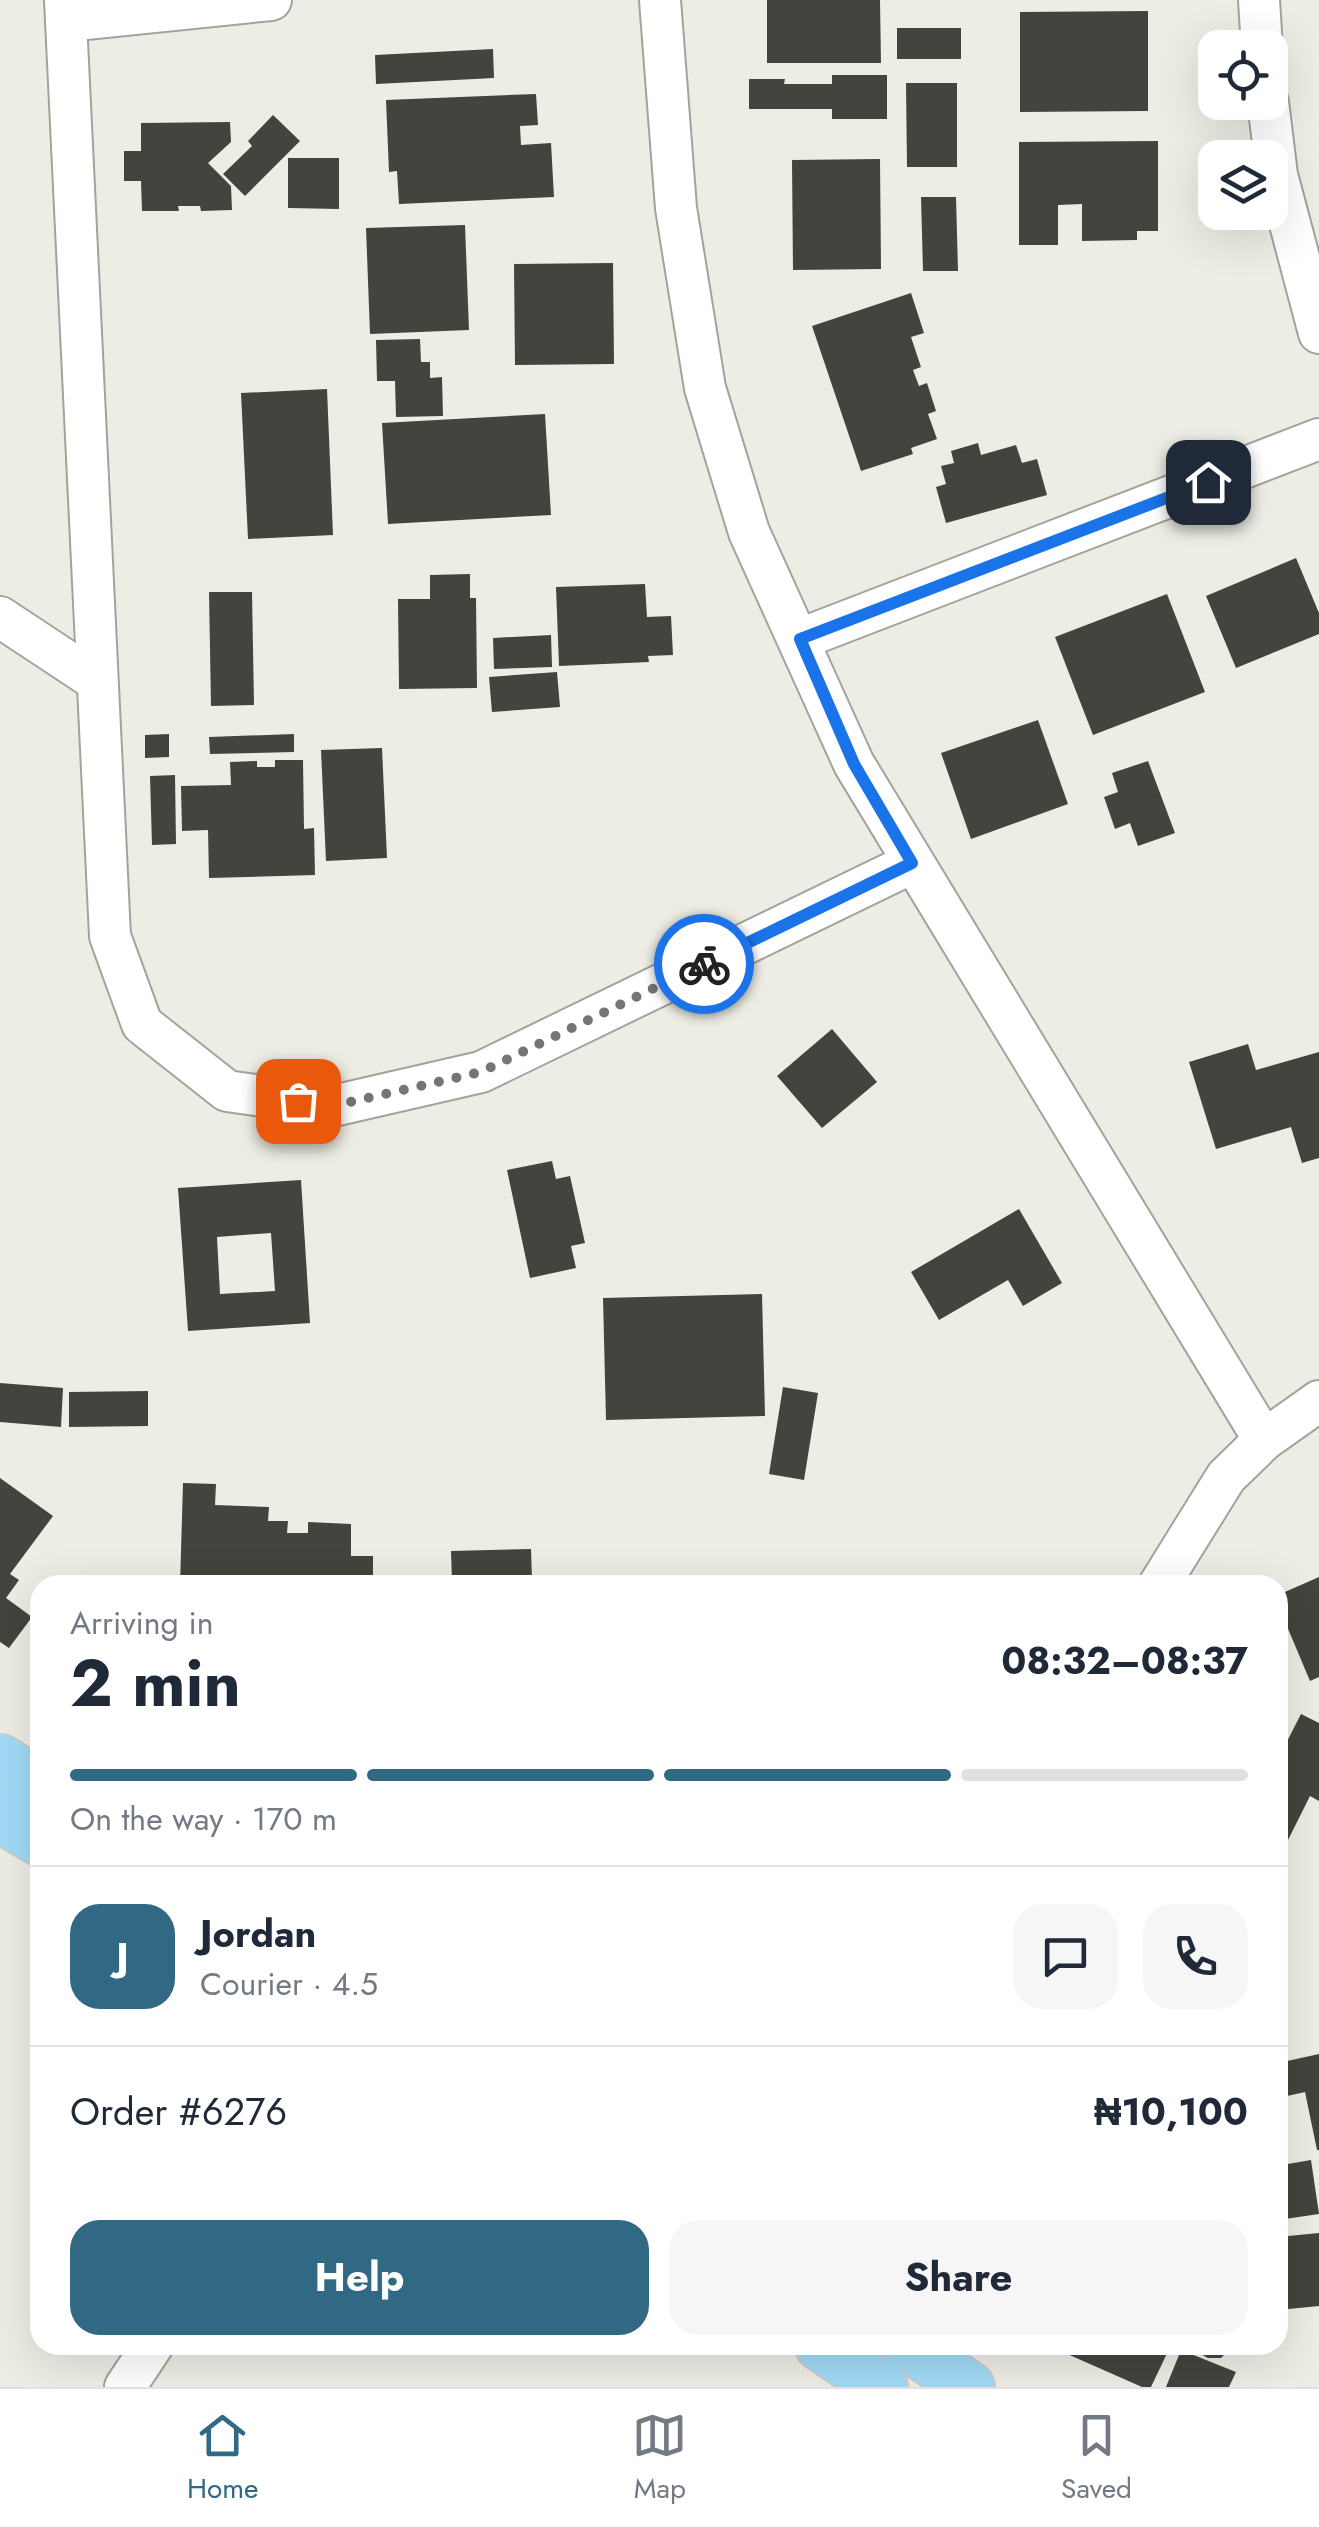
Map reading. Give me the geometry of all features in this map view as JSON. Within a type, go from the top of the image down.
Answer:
[{"type":"main road","points":[[0,1760],[30,1778]]},
{"type":"main road","points":[[0,1817],[30,1834]]},
{"type":"main road","points":[[835,2355],[882,2387]]},
{"type":"main road","points":[[923,2355],[969,2387]]},
{"type":"street","points":[[271,0],[65,10],[110,936],[142,1024],[227,1091],[333,1106],[481,1072],[912,863]]},
{"type":"street","points":[[660,0],[676,208],[705,388],[749,532],[854,764],[1264,1440]]},
{"type":"street","points":[[1259,0],[1261,30]]},
{"type":"street","points":[[1270,120],[1277,175],[1319,333]]},
{"type":"street","points":[[800,639],[1319,439]]},
{"type":"street","points":[[0,617],[98,681]]},
{"type":"street","points":[[1165,1575],[1226,1476],[1264,1440],[1319,1401]]},
{"type":"street","points":[[124,2387],[145,2355]]},
{"type":"building","points":[[767,0],[880,0],[881,63],[767,63]]},
{"type":"building","points":[[1148,11],[1148,111],[1020,112],[1020,12]]},
{"type":"building","points":[[897,28],[961,28],[961,59],[897,59]]},
{"type":"building","points":[[493,49],[494,78],[376,84],[375,55]]},
{"type":"building","points":[[832,75],[887,75],[887,119],[832,119],[832,109],[749,109],[749,79],[832,84]]},
{"type":"building","points":[[906,83],[957,83],[957,167],[907,167]]},
{"type":"building","points":[[536,94],[538,125],[520,126],[521,145],[551,143],[554,197],[399,204],[397,171],[389,172],[386,100]]},
{"type":"building","points":[[273,115],[300,141],[245,196],[223,174],[252,146],[248,141]]},
{"type":"building","points":[[230,122],[231,142],[208,163],[231,186],[232,210],[201,211],[200,206],[178,206],[179,211],[142,211],[141,181],[124,181],[124,151],[141,151],[141,123]]},
{"type":"building","points":[[1158,141],[1158,231],[1137,231],[1137,240],[1082,241],[1082,204],[1058,205],[1058,245],[1019,245],[1019,142]]},
{"type":"building","points":[[288,158],[339,158],[339,209],[288,208]]},
{"type":"building","points":[[880,159],[881,269],[793,270],[792,160]]},
{"type":"building","points":[[921,197],[956,197],[958,271],[923,271]]},
{"type":"building","points":[[465,225],[469,330],[370,334],[366,228]]},
{"type":"building","points":[[613,263],[614,364],[515,365],[514,264]]},
{"type":"building","points":[[911,293],[924,333],[911,337],[921,367],[913,370],[919,386],[927,383],[936,411],[928,414],[937,439],[911,448],[913,454],[861,471],[812,326]]},
{"type":"building","points":[[420,339],[421,362],[430,362],[430,378],[442,377],[443,416],[396,417],[395,381],[377,381],[376,340]]},
{"type":"building","points":[[327,389],[333,535],[248,539],[241,393]]},
{"type":"building","points":[[545,414],[551,515],[388,524],[382,423]]},
{"type":"building","points":[[978,443],[981,455],[1016,445],[1022,463],[1037,459],[1047,495],[946,523],[936,487],[946,484],[941,466],[954,463],[951,451]]},
{"type":"building","points":[[1296,558],[1319,613],[1319,634],[1236,668],[1206,596]]},
{"type":"building","points":[[470,574],[470,598],[476,598],[477,688],[399,689],[398,599],[430,599],[430,575]]},
{"type":"building","points":[[645,584],[647,617],[671,616],[673,655],[648,656],[649,662],[559,666],[556,587]]},
{"type":"building","points":[[209,592],[252,592],[254,705],[211,706]]},
{"type":"building","points":[[1167,594],[1205,692],[1093,735],[1055,637]]},
{"type":"building","points":[[551,635],[552,667],[494,669],[493,638]]},
{"type":"building","points":[[557,672],[560,707],[492,712],[489,677]]},
{"type":"building","points":[[1038,720],[1068,804],[971,839],[941,753]]},
{"type":"building","points":[[169,734],[169,757],[145,758],[145,735]]},
{"type":"building","points":[[294,734],[294,752],[210,754],[209,737]]},
{"type":"building","points":[[382,748],[387,858],[326,861],[321,750]]},
{"type":"building","points":[[275,760],[303,760],[304,829],[314,828],[315,875],[209,878],[208,830],[182,831],[181,786],[231,785],[230,762],[257,761],[257,767],[275,767]]},
{"type":"building","points":[[1148,761],[1175,833],[1138,846],[1130,823],[1115,829],[1104,797],[1118,792],[1112,773]]},
{"type":"building","points":[[175,775],[176,844],[152,845],[150,776]]},
{"type":"building","points":[[832,1029],[877,1082],[822,1128],[777,1076]]},
{"type":"building","points":[[1248,1044],[1256,1070],[1319,1052],[1319,1158],[1302,1163],[1291,1127],[1216,1149],[1189,1062]]},
{"type":"building","points":[[552,1161],[556,1179],[570,1176],[585,1243],[571,1246],[576,1268],[530,1278],[507,1170]]},
{"type":"building","points":[[301,1180],[310,1323],[188,1331],[178,1188]],"holes":[[[271,1233],[275,1291],[220,1294],[217,1237]]]},
{"type":"building","points":[[1019,1209],[1062,1283],[1023,1306],[1008,1280],[939,1320],[911,1272]]},
{"type":"building","points":[[762,1294],[765,1416],[606,1420],[603,1298]]},
{"type":"building","points":[[0,1383],[63,1388],[61,1427],[0,1422]]},
{"type":"building","points":[[783,1387],[818,1393],[804,1480],[769,1474]]},
{"type":"building","points":[[148,1391],[148,1426],[69,1427],[69,1392]]},
{"type":"building","points":[[0,1478],[53,1516],[10,1574],[19,1580],[6,1598],[30,1616],[30,1620],[9,1648],[0,1642]]},
{"type":"building","points":[[183,1483],[216,1484],[215,1505],[269,1507],[268,1521],[288,1521],[287,1533],[308,1533],[308,1522],[351,1524],[351,1556],[373,1556],[373,1575],[180,1575]]},
{"type":"building","points":[[531,1549],[532,1575],[452,1575],[451,1551]]},
{"type":"building","points":[[1319,1577],[1319,1677],[1310,1681],[1288,1629],[1288,1591]]},
{"type":"building","points":[[1301,1714],[1319,1723],[1319,1801],[1310,1796],[1288,1840],[1288,1739]]},
{"type":"building","points":[[1319,2054],[1319,2150],[1305,2092],[1288,2096],[1288,2061]]},
{"type":"building","points":[[1311,2160],[1319,2214],[1288,2219],[1288,2164]]},
{"type":"building","points":[[1319,2233],[1319,2306],[1288,2309],[1288,2236]]},
{"type":"building","points":[[1070,2355],[1166,2355],[1151,2387],[1142,2387]]},
{"type":"building","points":[[1179,2355],[1194,2355],[1236,2372],[1229,2387],[1166,2387]]},
{"type":"way so far","points":[[298,1101],[333,1106],[481,1072],[704,964]]},
{"type":"route","points":[[704,964],[912,863],[854,764],[800,639],[1208,482]]}]
